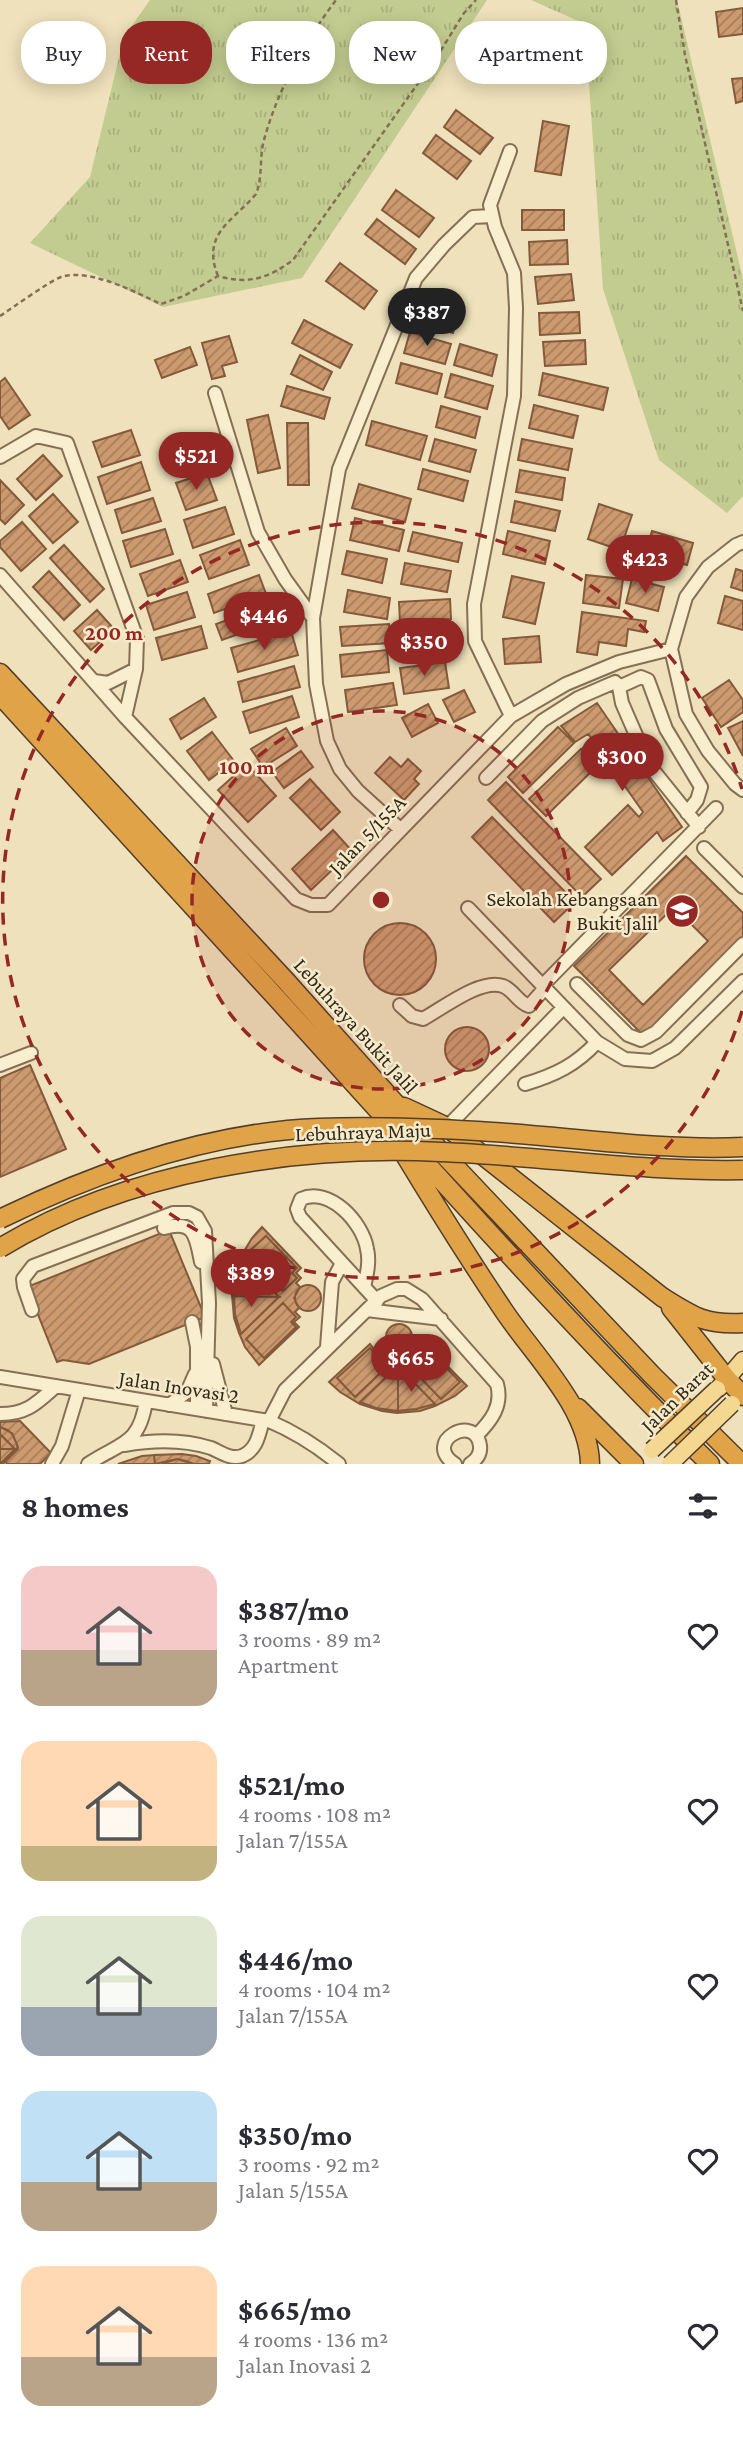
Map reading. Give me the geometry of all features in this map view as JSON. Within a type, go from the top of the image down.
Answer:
[{"type":"highway","points":[[0,657],[37,714]]},
{"type":"highway","name":"Lebuhraya Bukit Jalil","points":[[0,673],[286,981],[395,1103],[652,1374],[742,1464]]},
{"type":"highway","name":"Lebuhraya Bukit Jalil","points":[[0,695],[273,993],[382,1117],[635,1390],[710,1464]]},
{"type":"highway","points":[[395,1103],[447,1126],[662,1297],[695,1318],[719,1324],[743,1323]]},
{"type":"highway","points":[[382,1117],[503,1311],[581,1421],[590,1464]]},
{"type":"highway","name":"Lebuhraya Maju","points":[[0,1219],[99,1175],[155,1157],[265,1133],[318,1128],[475,1131],[679,1146],[743,1147]]},
{"type":"highway","name":"Lebuhraya Maju","points":[[0,1248],[60,1217],[150,1186],[229,1165],[308,1154],[439,1152],[660,1170],[743,1170]]},
{"type":"highway","points":[[662,1297],[722,1385],[740,1397]]},
{"type":"highway","points":[[563,1393],[636,1464]]},
{"type":"main road","name":"Jalan Barat","points":[[636,1464],[722,1385],[743,1360]]},
{"type":"main road","name":"Jalan Barat","points":[[670,1464],[740,1397]]},
{"type":"street","points":[[510,150],[490,205],[514,273],[514,396],[474,604],[474,616],[475,641],[511,716]]},
{"type":"street","points":[[400,829],[358,791],[340,768],[327,741],[316,684],[313,618],[339,469],[416,278],[473,217],[492,216]]},
{"type":"street","points":[[215,393],[258,532],[285,579],[313,618]]},
{"type":"street","points":[[0,457],[36,436],[67,443],[138,639],[136,669],[125,716]]},
{"type":"street","points":[[743,542],[709,567],[686,597],[671,649],[686,715],[708,751],[743,790]]},
{"type":"street","name":"Jalan 5/155A","points":[[0,575],[125,716],[296,899],[311,905],[328,905],[511,716],[565,684],[619,662],[671,649]]},
{"type":"street","points":[[94,681],[108,683],[136,669]]},
{"type":"street","points":[[619,687],[641,677],[649,680],[666,729],[701,787],[697,800],[687,813]]},
{"type":"street","points":[[486,778],[542,721],[578,698],[615,682],[649,765],[699,827]]},
{"type":"street","points":[[400,1005],[412,1016],[424,1019],[488,984],[506,986],[521,1003],[529,1006],[544,987],[716,808]]},
{"type":"street","points":[[704,848],[743,887]]},
{"type":"street","points":[[468,908],[597,1042],[625,1059],[652,1061],[675,1048],[743,981]]},
{"type":"street","points":[[577,984],[628,1035],[641,1040],[656,1032],[743,944]]},
{"type":"street","points":[[447,1126],[563,1009]]},
{"type":"street","points":[[525,1084],[543,1079],[580,1061],[597,1042]]},
{"type":"street","points":[[0,1065],[31,1053]]},
{"type":"street","points":[[364,1287],[369,1257],[360,1228],[345,1211],[326,1200],[307,1197],[301,1199],[297,1206],[300,1217],[364,1287],[372,1305]]},
{"type":"street","points":[[33,1310],[23,1279],[33,1266],[173,1213],[181,1212],[197,1217],[205,1231],[209,1303],[202,1410]]},
{"type":"street","points":[[164,1228],[180,1224],[189,1228],[195,1236],[209,1303]]},
{"type":"street","points":[[327,1347],[332,1282],[342,1264]]},
{"type":"street","points":[[88,1464],[124,1445],[154,1441],[179,1442],[208,1447],[235,1457],[242,1456],[258,1440],[285,1390],[327,1347],[389,1291],[406,1289],[422,1299],[497,1384],[500,1393],[497,1408],[487,1425],[476,1436]]},
{"type":"street","points":[[372,1305],[441,1319]]},
{"type":"street","points":[[192,1322],[196,1336],[202,1410]]},
{"type":"street","points":[[208,1331],[213,1366],[226,1414]]},
{"type":"street","points":[[169,1405],[181,1398],[190,1388],[198,1360]]},
{"type":"street","name":"Jalan Inovasi 2","points":[[0,1377],[266,1421],[300,1435],[339,1464]]},
{"type":"street","points":[[0,1414],[24,1411],[56,1386]]},
{"type":"street","points":[[52,1464],[62,1446],[79,1390]]},
{"type":"street","points":[[124,1445],[141,1422],[146,1401]]},
{"type":"street","points":[[455,1464],[447,1457],[445,1446],[450,1436],[460,1430],[476,1436],[479,1441],[480,1453],[470,1464]]},
{"type":"path","points":[[218,276],[213,265],[215,237],[256,194],[259,187],[260,152],[271,113],[295,62],[335,0]]},
{"type":"path","points":[[0,316],[61,277],[86,276],[126,288],[161,304],[184,296],[218,276],[234,281],[270,276],[293,260],[475,0]]},
{"type":"path","points":[[676,0],[696,104],[743,312]]},
{"type":"green space","points":[[150,0],[487,0],[473,21],[455,21],[455,48],[441,69],[441,21],[349,21],[349,84],[431,84],[302,278],[163,307],[30,243],[90,177],[120,53],[120,84],[212,84],[212,21],[135,21]]},
{"type":"green space","points":[[531,0],[677,0],[743,279],[743,496],[727,513],[659,460],[603,289],[589,84],[607,84],[607,21],[578,21]]},
{"type":"building","points":[[743,8],[743,34],[719,37],[716,12]]},
{"type":"building","points":[[743,78],[743,101],[736,103],[732,79]]},
{"type":"building","points":[[456,110],[493,138],[480,154],[444,127]]},
{"type":"building","points":[[543,121],[569,126],[561,175],[535,171]]},
{"type":"building","points":[[436,135],[471,161],[457,179],[423,153]]},
{"type":"building","points":[[396,190],[434,218],[419,237],[382,210]]},
{"type":"building","points":[[522,210],[564,210],[564,230],[522,230]]},
{"type":"building","points":[[377,219],[416,249],[405,264],[365,234]]},
{"type":"building","points":[[567,240],[568,264],[530,265],[529,242]]},
{"type":"building","points":[[340,263],[377,291],[364,309],[326,281]]},
{"type":"building","points":[[571,274],[574,300],[538,304],[535,277]]},
{"type":"building","points":[[421,297],[459,307],[453,333],[414,322]]},
{"type":"building","points":[[579,312],[580,333],[540,335],[539,313]]},
{"type":"building","points":[[304,320],[352,345],[340,368],[292,343]]},
{"type":"building","points":[[410,332],[451,344],[445,364],[404,353]]},
{"type":"building","points":[[229,336],[237,362],[222,366],[225,376],[212,379],[202,343]]},
{"type":"building","points":[[585,340],[586,364],[545,366],[543,342]]},
{"type":"building","points":[[460,344],[497,355],[492,376],[454,365]]},
{"type":"building","points":[[190,347],[197,365],[162,378],[155,360]]},
{"type":"building","points":[[300,355],[332,372],[323,390],[291,374]]},
{"type":"building","points":[[401,363],[442,374],[437,394],[396,383]]},
{"type":"building","points":[[543,373],[608,388],[603,410],[539,395]]},
{"type":"building","points":[[451,374],[493,386],[487,409],[445,397]]},
{"type":"building","points":[[5,378],[30,415],[9,429],[0,416],[0,382]]},
{"type":"building","points":[[287,386],[330,398],[324,419],[281,406]]},
{"type":"building","points":[[534,405],[578,416],[573,438],[529,428]]},
{"type":"building","points":[[441,406],[480,417],[475,438],[436,427]]},
{"type":"building","points":[[268,415],[280,468],[258,473],[247,420]]},
{"type":"building","points":[[372,421],[427,436],[420,460],[366,445]]},
{"type":"building","points":[[287,423],[308,423],[309,485],[288,485]]},
{"type":"building","points":[[131,430],[140,455],[102,467],[93,442]]},
{"type":"building","points":[[435,439],[476,450],[470,472],[429,461]]},
{"type":"building","points":[[522,439],[572,449],[568,470],[518,460]]},
{"type":"building","points":[[43,455],[62,476],[36,500],[17,479]]},
{"type":"building","points":[[141,462],[150,490],[107,504],[98,477]]},
{"type":"building","points":[[423,469],[468,481],[463,501],[418,489]]},
{"type":"building","points":[[520,470],[565,478],[562,500],[516,492]]},
{"type":"building","points":[[207,473],[217,500],[186,510],[176,483]]},
{"type":"building","points":[[0,480],[24,505],[5,524],[0,519]]},
{"type":"building","points":[[359,484],[411,499],[405,522],[352,508]]},
{"type":"building","points":[[53,494],[78,522],[53,543],[29,516]]},
{"type":"building","points":[[153,498],[161,521],[122,533],[115,510]]},
{"type":"building","points":[[515,501],[560,511],[555,531],[511,522]]},
{"type":"building","points":[[599,504],[632,515],[620,550],[588,539]]},
{"type":"building","points":[[225,507],[234,534],[193,548],[184,520]]},
{"type":"building","points":[[355,518],[404,530],[399,551],[350,540]]},
{"type":"building","points":[[22,522],[46,549],[21,571],[0,547],[0,541]]},
{"type":"building","points":[[165,529],[173,554],[131,567],[123,541]]},
{"type":"building","points":[[508,531],[550,541],[545,564],[503,554]]},
{"type":"building","points":[[652,531],[693,543],[687,565],[645,554]]},
{"type":"building","points":[[413,532],[462,543],[458,562],[408,551]]},
{"type":"building","points":[[240,540],[249,565],[209,579],[200,555]]},
{"type":"building","points":[[64,545],[104,589],[90,602],[50,558]]},
{"type":"building","points":[[347,551],[387,559],[382,583],[342,574]]},
{"type":"building","points":[[180,560],[188,582],[148,596],[140,574]]},
{"type":"building","points":[[405,563],[451,571],[447,592],[401,584]]},
{"type":"building","points":[[736,569],[743,571],[743,591],[731,587]]},
{"type":"building","points":[[49,571],[80,605],[64,620],[33,587]]},
{"type":"building","points":[[259,575],[266,594],[214,613],[208,594]]},
{"type":"building","points":[[586,575],[623,579],[619,608],[583,603]]},
{"type":"building","points":[[512,576],[544,583],[535,624],[503,617]]},
{"type":"building","points":[[632,579],[664,587],[658,611],[626,603]]},
{"type":"building","points":[[348,590],[390,598],[387,619],[344,612]]},
{"type":"building","points":[[187,592],[195,617],[154,630],[146,605]]},
{"type":"building","points":[[725,596],[743,601],[743,630],[718,623]]},
{"type":"building","points":[[450,599],[451,619],[400,622],[399,602]]},
{"type":"building","points":[[260,608],[266,624],[222,640],[216,624]]},
{"type":"building","points":[[97,610],[114,629],[91,650],[74,631]]},
{"type":"building","points":[[582,612],[646,621],[644,632],[628,629],[626,646],[599,642],[597,655],[577,652]]},
{"type":"building","points":[[389,624],[391,643],[342,646],[340,627]]},
{"type":"building","points":[[201,626],[207,648],[162,660],[156,638]]},
{"type":"building","points":[[447,630],[449,652],[400,656],[398,634]]},
{"type":"building","points":[[291,631],[298,655],[238,672],[231,648]]},
{"type":"building","points":[[539,636],[541,662],[505,664],[503,639]]},
{"type":"building","points":[[387,650],[389,672],[342,677],[340,655]]},
{"type":"building","points":[[445,662],[449,688],[404,694],[400,668]]},
{"type":"building","points":[[294,666],[300,687],[243,702],[238,682]]},
{"type":"building","points":[[729,680],[743,700],[743,712],[721,727],[702,698]]},
{"type":"building","points":[[393,683],[397,705],[348,712],[345,690]]},
{"type":"building","points":[[464,690],[475,712],[454,722],[443,700]]},
{"type":"building","points":[[292,696],[299,717],[250,733],[243,712]]},
{"type":"building","points":[[204,698],[216,717],[181,739],[170,719]]},
{"type":"building","points":[[597,703],[682,827],[663,841],[657,832],[612,875],[585,847],[628,805],[639,817],[643,812],[605,758],[598,764],[583,748],[592,739],[588,734],[575,742],[561,726]]},
{"type":"building","points":[[428,704],[438,723],[412,737],[402,718]]},
{"type":"building","points":[[743,721],[743,756],[728,728]]},
{"type":"building","points":[[558,727],[574,743],[523,793],[508,777]]},
{"type":"building","points":[[286,728],[297,746],[263,767],[251,749]]},
{"type":"building","points":[[212,732],[234,761],[209,780],[187,751]]},
{"type":"building","points":[[581,749],[597,766],[546,816],[529,799]]},
{"type":"building","points":[[301,751],[313,767],[284,788],[272,772]]},
{"type":"building","points":[[390,757],[401,767],[408,759],[421,771],[414,779],[419,784],[404,800],[375,773]]},
{"type":"building","points":[[247,764],[276,796],[248,822],[218,790]]},
{"type":"building","points":[[310,779],[340,812],[321,830],[290,798]]},
{"type":"building","points":[[506,782],[601,879],[582,897],[488,800]]},
{"type":"building","points":[[492,817],[575,902],[554,922],[472,837]]},
{"type":"building","points":[[333,830],[352,851],[311,890],[292,869]]},
{"type":"building","points":[[686,856],[743,913],[743,938],[644,1036],[574,966]],"holes":[[[674,907],[708,941],[643,1005],[609,970]]]},
{"type":"building","points":[[407,923],[426,933],[434,945],[434,973],[426,985],[414,993],[393,995],[374,985],[366,973],[364,952],[374,933],[386,925]]},
{"type":"building","points":[[467,1027],[482,1034],[489,1049],[482,1064],[467,1071],[452,1064],[445,1049],[452,1034]]},
{"type":"building","points":[[30,1065],[66,1149],[0,1177],[0,1078]]},
{"type":"building","points":[[262,1227],[301,1268],[296,1273],[301,1278],[296,1283],[300,1287],[294,1298],[299,1308],[295,1312],[300,1317],[294,1322],[299,1327],[259,1365],[245,1347],[239,1333],[234,1318],[232,1295],[233,1280],[240,1258]],"holes":[[[266,1236],[297,1268],[292,1273],[297,1278],[283,1291],[247,1253]],[[242,1258],[279,1297],[241,1334],[235,1314],[237,1274]],[[283,1303],[296,1317],[291,1322],[296,1327],[264,1358],[246,1339]]]},
{"type":"building","points":[[169,1230],[205,1317],[89,1364],[63,1360],[57,1362],[27,1287]]},
{"type":"building","points":[[266,1236],[297,1268],[292,1273],[297,1278],[283,1291],[247,1253]]},
{"type":"building","points":[[242,1258],[279,1297],[234,1296]]},
{"type":"building","points":[[308,1285],[317,1289],[321,1298],[317,1307],[308,1311],[299,1307],[295,1298],[299,1289]]},
{"type":"building","points":[[234,1296],[279,1297],[241,1334],[235,1314]]},
{"type":"building","points":[[283,1303],[296,1317],[291,1322],[296,1327],[264,1358],[246,1339]]},
{"type":"building","points":[[399,1324],[408,1328],[412,1337],[408,1346],[399,1350],[390,1346],[386,1337],[390,1328]]},
{"type":"building","points":[[380,1343],[385,1349],[389,1345],[399,1350],[410,1346],[413,1350],[418,1345],[423,1351],[428,1346],[467,1386],[455,1396],[420,1411],[397,1413],[382,1411],[360,1404],[329,1382],[370,1344],[374,1349]],"holes":[[[380,1347],[393,1361],[355,1397],[337,1378],[370,1348],[374,1353]],[[418,1349],[423,1354],[428,1349],[460,1382],[441,1399],[405,1362]],[[398,1366],[435,1404],[396,1411],[360,1402]]]},
{"type":"building","points":[[380,1347],[393,1361],[355,1397],[337,1378],[370,1348],[374,1353]]},
{"type":"building","points":[[418,1349],[423,1354],[428,1349],[460,1382],[441,1399],[405,1362]]},
{"type":"building","points":[[398,1366],[398,1411],[376,1408],[360,1402]]},
{"type":"building","points":[[398,1366],[435,1404],[398,1411]]},
{"type":"building","points":[[20,1421],[51,1453],[40,1464],[5,1462],[18,1449],[13,1435],[0,1427],[0,1422]]},
{"type":"building","points":[[0,1427],[12,1433],[18,1447],[3,1464],[15,1449],[0,1434]]},
{"type":"building","points":[[0,1434],[15,1449],[0,1449]]},
{"type":"building","points":[[0,1449],[15,1449],[0,1464]]},
{"type":"building","points":[[182,1454],[210,1461],[209,1464],[194,1464],[177,1459],[155,1464],[154,1455]]},
{"type":"building","points":[[154,1455],[155,1464],[118,1464],[142,1456]]},
{"type":"building","points":[[177,1459],[186,1461],[194,1464],[161,1464]]},
{"type":"place","name":"Sekolah Kebangsaan Bukit Jalil","points":[[682,911]]}]
